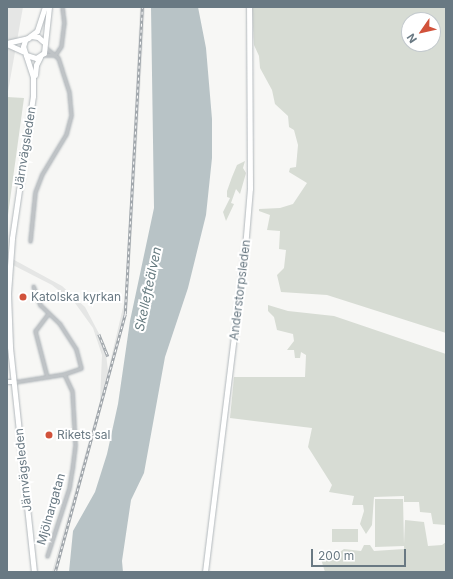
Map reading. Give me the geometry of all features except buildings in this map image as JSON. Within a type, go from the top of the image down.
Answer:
[{"type":"main road","points":[[24,53],[23,44],[39,26],[46,7]]},
{"type":"main road","points":[[7,43],[33,59],[41,56],[45,45],[49,7]]},
{"type":"main road","name":"Anderstorpsleden","points":[[205,572],[245,248],[250,189],[249,7]]},
{"type":"main road","points":[[7,43],[30,37],[38,37],[45,45]]},
{"type":"main road","name":"Järnvägsleden","points":[[24,53],[34,82]]},
{"type":"main road","name":"Järnvägsleden","points":[[34,572],[8,316],[8,268],[36,65],[41,56]]},
{"type":"main road","points":[[7,382],[14,382]]},
{"type":"street","points":[[55,55],[61,46],[64,22],[62,7]]},
{"type":"street","points":[[30,241],[37,185],[66,134],[70,123],[69,92],[55,55],[45,45]]},
{"type":"street","points":[[41,56],[55,55]]},
{"type":"street","points":[[14,382],[64,374],[81,368],[78,355],[70,338],[48,314],[37,299],[33,286]]},
{"type":"street","points":[[47,377],[35,331],[48,314]]},
{"type":"street","name":"Mjölnargatan","points":[[47,556],[69,488],[75,444],[72,391],[64,374]]},
{"type":"shaded area","points":[[7,7],[23,7],[7,97]]},
{"type":"shaded area","points":[[140,7],[145,7],[127,314],[57,572],[52,572],[100,401],[102,355],[93,328],[75,303],[52,285],[7,262],[7,256],[62,286],[85,307],[105,345],[108,371],[125,299]]},
{"type":"shaded area","points":[[252,7],[446,7],[446,333],[327,295],[281,292],[277,275],[284,268],[286,250],[279,249],[280,231],[267,230],[270,215],[259,211],[259,209],[280,208],[293,204],[307,183],[289,172],[290,168],[296,167],[298,145],[294,130],[289,127],[288,116],[275,104],[272,90],[260,68],[259,56],[254,45]]},
{"type":"shaded area","points":[[7,97],[24,98],[7,222]]},
{"type":"shaded area","points":[[245,161],[243,168],[246,173],[240,194],[236,189],[231,203],[234,204],[226,221],[223,212],[230,198],[227,197],[227,191],[237,165]]},
{"type":"shaded area","points":[[268,305],[288,311],[334,316],[446,354],[446,525],[433,524],[431,513],[420,512],[419,502],[404,502],[404,496],[374,497],[372,525],[366,534],[360,524],[364,511],[363,505],[352,505],[354,496],[329,492],[332,485],[308,447],[312,428],[230,418],[234,377],[305,377],[306,355],[301,352],[300,358],[295,358],[294,350],[287,350],[294,341],[293,334],[277,330],[274,317],[268,311]]},
{"type":"shaded area","points":[[375,499],[403,499],[404,544],[405,520],[424,522],[428,546],[442,545],[446,542],[446,572],[325,572],[320,556],[323,551],[337,554],[344,549],[361,551],[364,545],[370,545],[374,551],[404,549],[404,546],[375,547]]},
{"type":"shaded area","points":[[332,529],[358,529],[358,542],[332,542]]},
{"type":"water","name":"Skellefteälven","points":[[151,7],[198,7],[206,48],[212,119],[212,158],[206,215],[188,288],[165,357],[144,473],[131,500],[122,561],[123,572],[69,572],[73,531],[95,492],[107,454],[118,404],[130,321],[154,208]]},
{"type":"railway","points":[[55,572],[125,314],[142,7]]},
{"type":"railway","points":[[99,334],[108,356]]},
{"type":"place","name":"Katolska kyrkan","points":[[23,297]]},
{"type":"place","name":"Rikets sal","points":[[49,435]]}]
